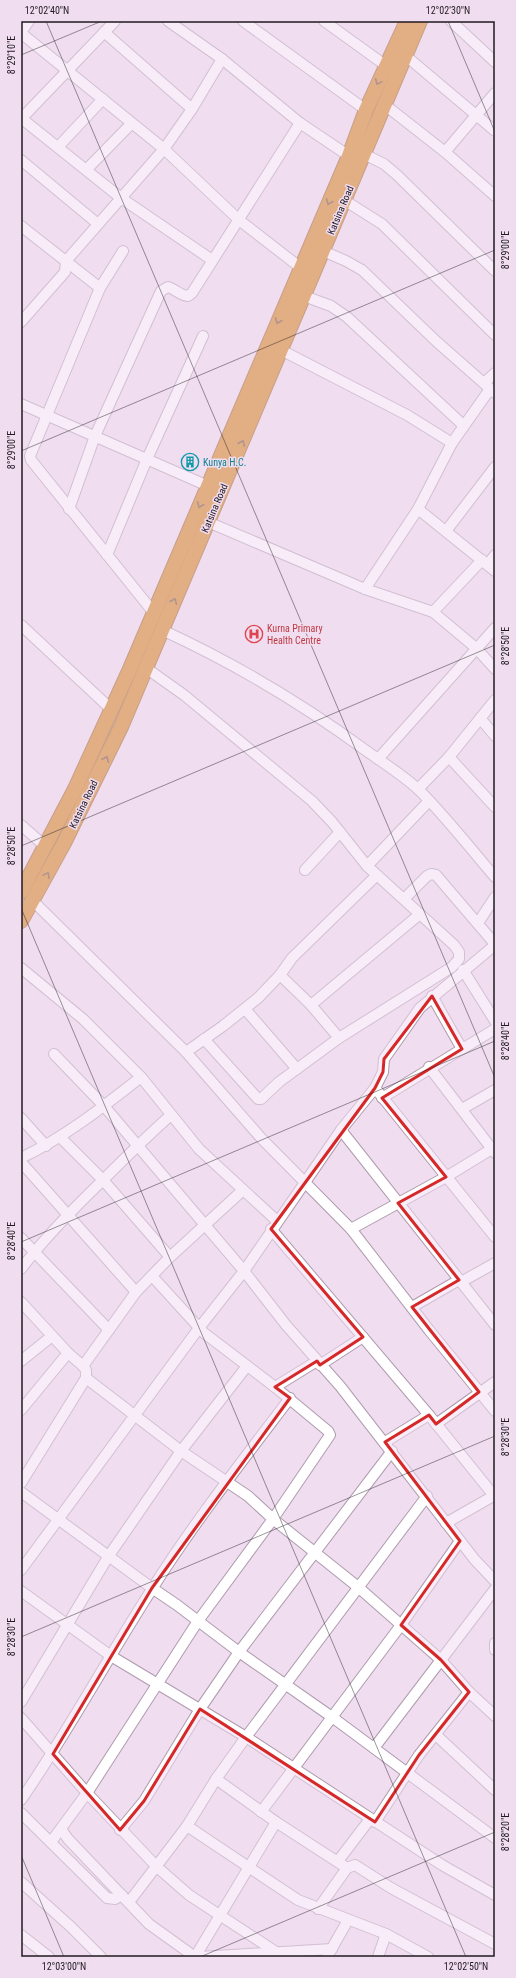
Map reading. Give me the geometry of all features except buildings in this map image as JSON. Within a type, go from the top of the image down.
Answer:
[{"type":"highway","name":"Katsina Road","points":[[21,892],[76,789],[112,710],[349,156],[366,110],[386,65],[410,21]]},
{"type":"highway","name":"Katsina Road","points":[[21,921],[90,793],[146,668],[406,56],[410,21]]},
{"type":"street","points":[[29,21],[21,33],[104,99],[131,124],[164,149],[239,220],[301,268]]},
{"type":"street","points":[[115,21],[21,118],[121,198],[212,260]]},
{"type":"street","points":[[168,21],[222,59],[300,123],[349,156]]},
{"type":"street","points":[[243,21],[366,110]]},
{"type":"street","points":[[324,21],[386,65]]},
{"type":"street","points":[[451,21],[495,62]]},
{"type":"street","points":[[104,32],[192,109]]},
{"type":"street","points":[[406,56],[477,114],[495,131]]},
{"type":"street","points":[[21,322],[65,272],[66,260],[164,149],[192,109],[222,59]]},
{"type":"street","points":[[445,152],[495,93]]},
{"type":"street","points":[[58,148],[104,99]]},
{"type":"street","points":[[385,105],[445,152],[495,196]]},
{"type":"street","points":[[69,509],[95,436],[161,291],[168,287],[185,296],[188,296],[239,220],[300,123]]},
{"type":"street","points":[[86,170],[131,124]]},
{"type":"street","points":[[364,154],[384,164],[397,175],[495,271]]},
{"type":"street","points":[[21,160],[98,224]]},
{"type":"street","points":[[344,200],[382,224],[495,335]]},
{"type":"street","points":[[23,231],[66,260],[100,288]]},
{"type":"street","points":[[123,251],[100,288],[30,454],[30,458],[69,509],[154,613]]},
{"type":"street","points":[[323,251],[362,270],[437,342],[490,388]]},
{"type":"street","points":[[304,296],[331,306],[347,317],[464,425]]},
{"type":"street","points":[[107,555],[147,459],[203,336]]},
{"type":"street","points":[[281,350],[407,415],[452,443]]},
{"type":"street","points":[[364,589],[418,509],[452,443],[490,388],[495,373]]},
{"type":"street","points":[[21,404],[208,486]]},
{"type":"street","points":[[446,531],[495,467]]},
{"type":"street","points":[[418,509],[488,565]]},
{"type":"street","points":[[208,522],[364,589],[433,612],[476,648],[495,669]]},
{"type":"street","points":[[433,612],[488,565],[495,555]]},
{"type":"street","points":[[21,625],[112,710]]},
{"type":"street","points":[[378,759],[495,628]]},
{"type":"street","points":[[162,630],[217,656],[292,701],[342,733],[378,759],[418,789],[495,877]]},
{"type":"street","points":[[146,668],[184,695],[306,796],[340,832],[367,866],[454,945],[459,952],[459,959],[446,972],[339,1038],[280,1082],[261,1099],[259,1099],[204,1039]]},
{"type":"street","points":[[418,789],[449,757],[495,700]]},
{"type":"street","points":[[480,718],[495,736]]},
{"type":"street","points":[[449,757],[495,807]]},
{"type":"street","points":[[367,866],[429,801]]},
{"type":"street","points":[[21,825],[46,847]]},
{"type":"street","points":[[305,870],[340,832]]},
{"type":"street","points":[[21,1570],[134,1415],[244,1271],[274,1225],[305,1184],[341,1130],[374,1088],[382,1072],[384,1059],[420,1008],[432,996],[495,944],[436,875],[431,874],[427,876],[404,899]]},
{"type":"street","points":[[186,1052],[244,1009],[280,976],[292,958],[377,875]]},
{"type":"street","points":[[478,923],[495,897]]},
{"type":"street","points":[[33,901],[186,1052],[261,1138],[351,1229],[495,1411]]},
{"type":"street","points":[[311,1006],[420,914]]},
{"type":"street","points":[[21,968],[83,1019],[141,1077],[199,1149],[243,1190],[274,1225],[363,1337],[495,1496],[446,1523]]},
{"type":"street","points":[[463,970],[495,1021]]},
{"type":"street","points":[[280,976],[311,1006],[339,1038]]},
{"type":"street","points":[[432,996],[462,1049]]},
{"type":"street","points":[[244,1009],[297,1069]]},
{"type":"street","points":[[382,1098],[430,1067],[495,1029]]},
{"type":"street","points":[[54,1054],[104,1106],[244,1271],[286,1325],[340,1386],[427,1496],[460,1541],[495,1581]]},
{"type":"street","points":[[351,1229],[494,1149],[430,1067]]},
{"type":"street","points":[[21,1158],[46,1146],[60,1137],[104,1106],[141,1077]]},
{"type":"street","points":[[374,1088],[495,1237]]},
{"type":"street","points":[[462,1109],[495,1090]]},
{"type":"street","points":[[21,1269],[35,1250],[68,1213],[137,1145],[171,1115]]},
{"type":"street","points":[[21,1118],[46,1146]]},
{"type":"street","points":[[341,1130],[495,1325]]},
{"type":"street","points":[[60,1137],[103,1180],[170,1257]]},
{"type":"street","points":[[21,1162],[68,1213],[136,1292]]},
{"type":"street","points":[[83,1366],[136,1292],[170,1257],[243,1190]]},
{"type":"street","points":[[21,1238],[35,1250],[109,1330]]},
{"type":"street","points":[[412,1307],[495,1263]]},
{"type":"street","points":[[50,1842],[86,1793],[198,1621],[273,1519],[330,1435],[324,1427],[290,1398],[199,1328],[152,1276]]},
{"type":"street","points":[[21,1302],[68,1353],[86,1370],[86,1378],[21,1482]]},
{"type":"street","points":[[21,1361],[52,1336]]},
{"type":"street","points":[[275,1387],[363,1337]]},
{"type":"street","points":[[21,1410],[68,1353]]},
{"type":"street","points":[[21,1702],[67,1623],[108,1557],[181,1451],[247,1366]]},
{"type":"street","points":[[86,1378],[181,1451],[248,1496],[315,1554],[358,1587],[442,1660],[469,1692],[495,1716]]},
{"type":"street","points":[[436,1424],[495,1382]]},
{"type":"street","points":[[21,1800],[53,1754],[152,1588],[227,1482],[290,1398]]},
{"type":"street","points":[[385,1442],[429,1415]]},
{"type":"street","points":[[120,1830],[144,1801],[200,1709],[239,1652],[392,1451]]},
{"type":"street","points":[[21,1492],[239,1652],[332,1717],[495,1838]]},
{"type":"street","points":[[21,1813],[107,1898],[125,1898],[157,1867],[187,1826],[216,1779],[246,1737],[427,1496]]},
{"type":"street","points":[[261,1812],[292,1768],[401,1625],[460,1541]]},
{"type":"street","points":[[374,1748],[495,1589]]},
{"type":"street","points":[[21,1591],[111,1656],[246,1737],[442,1865],[495,1895]]},
{"type":"street","points":[[495,1643],[495,1650]]},
{"type":"street","points":[[318,1909],[342,1864],[372,1820],[408,1774],[419,1755],[469,1692]]},
{"type":"street","points":[[21,1718],[86,1793],[157,1867],[189,1895],[282,1954]]},
{"type":"street","points":[[436,1735],[495,1790]]},
{"type":"street","points":[[216,1779],[261,1812],[342,1864],[358,1866],[391,1888],[495,1944]]},
{"type":"street","points":[[61,1829],[68,1839],[149,1924],[195,1957],[276,1822]]},
{"type":"street","points":[[187,1826],[298,1900],[386,1934],[428,1957]]},
{"type":"street","points":[[21,1882],[71,1927],[101,1957]]},
{"type":"street","points":[[199,1957],[329,1953],[348,1920]]},
{"type":"street","points":[[378,1957],[386,1934]]},
{"type":"street","points":[[21,1935],[49,1957]]},
{"type":"highlighted area","points":[[432,996],[462,1049],[382,1098],[446,1177],[398,1203],[459,1280],[412,1307],[479,1392],[436,1424],[429,1415],[385,1442],[460,1541],[401,1625],[441,1660],[469,1692],[419,1755],[375,1822],[200,1709],[144,1801],[120,1830],[53,1754],[152,1588],[290,1398],[275,1387],[317,1361],[320,1365],[363,1337],[271,1229],[375,1088],[383,1072],[384,1059]]},
{"type":"place","name":"Kunya H.C.","points":[[190,462]]},
{"type":"place","name":"Kurna Primary Health Centre","points":[[254,634]]}]
